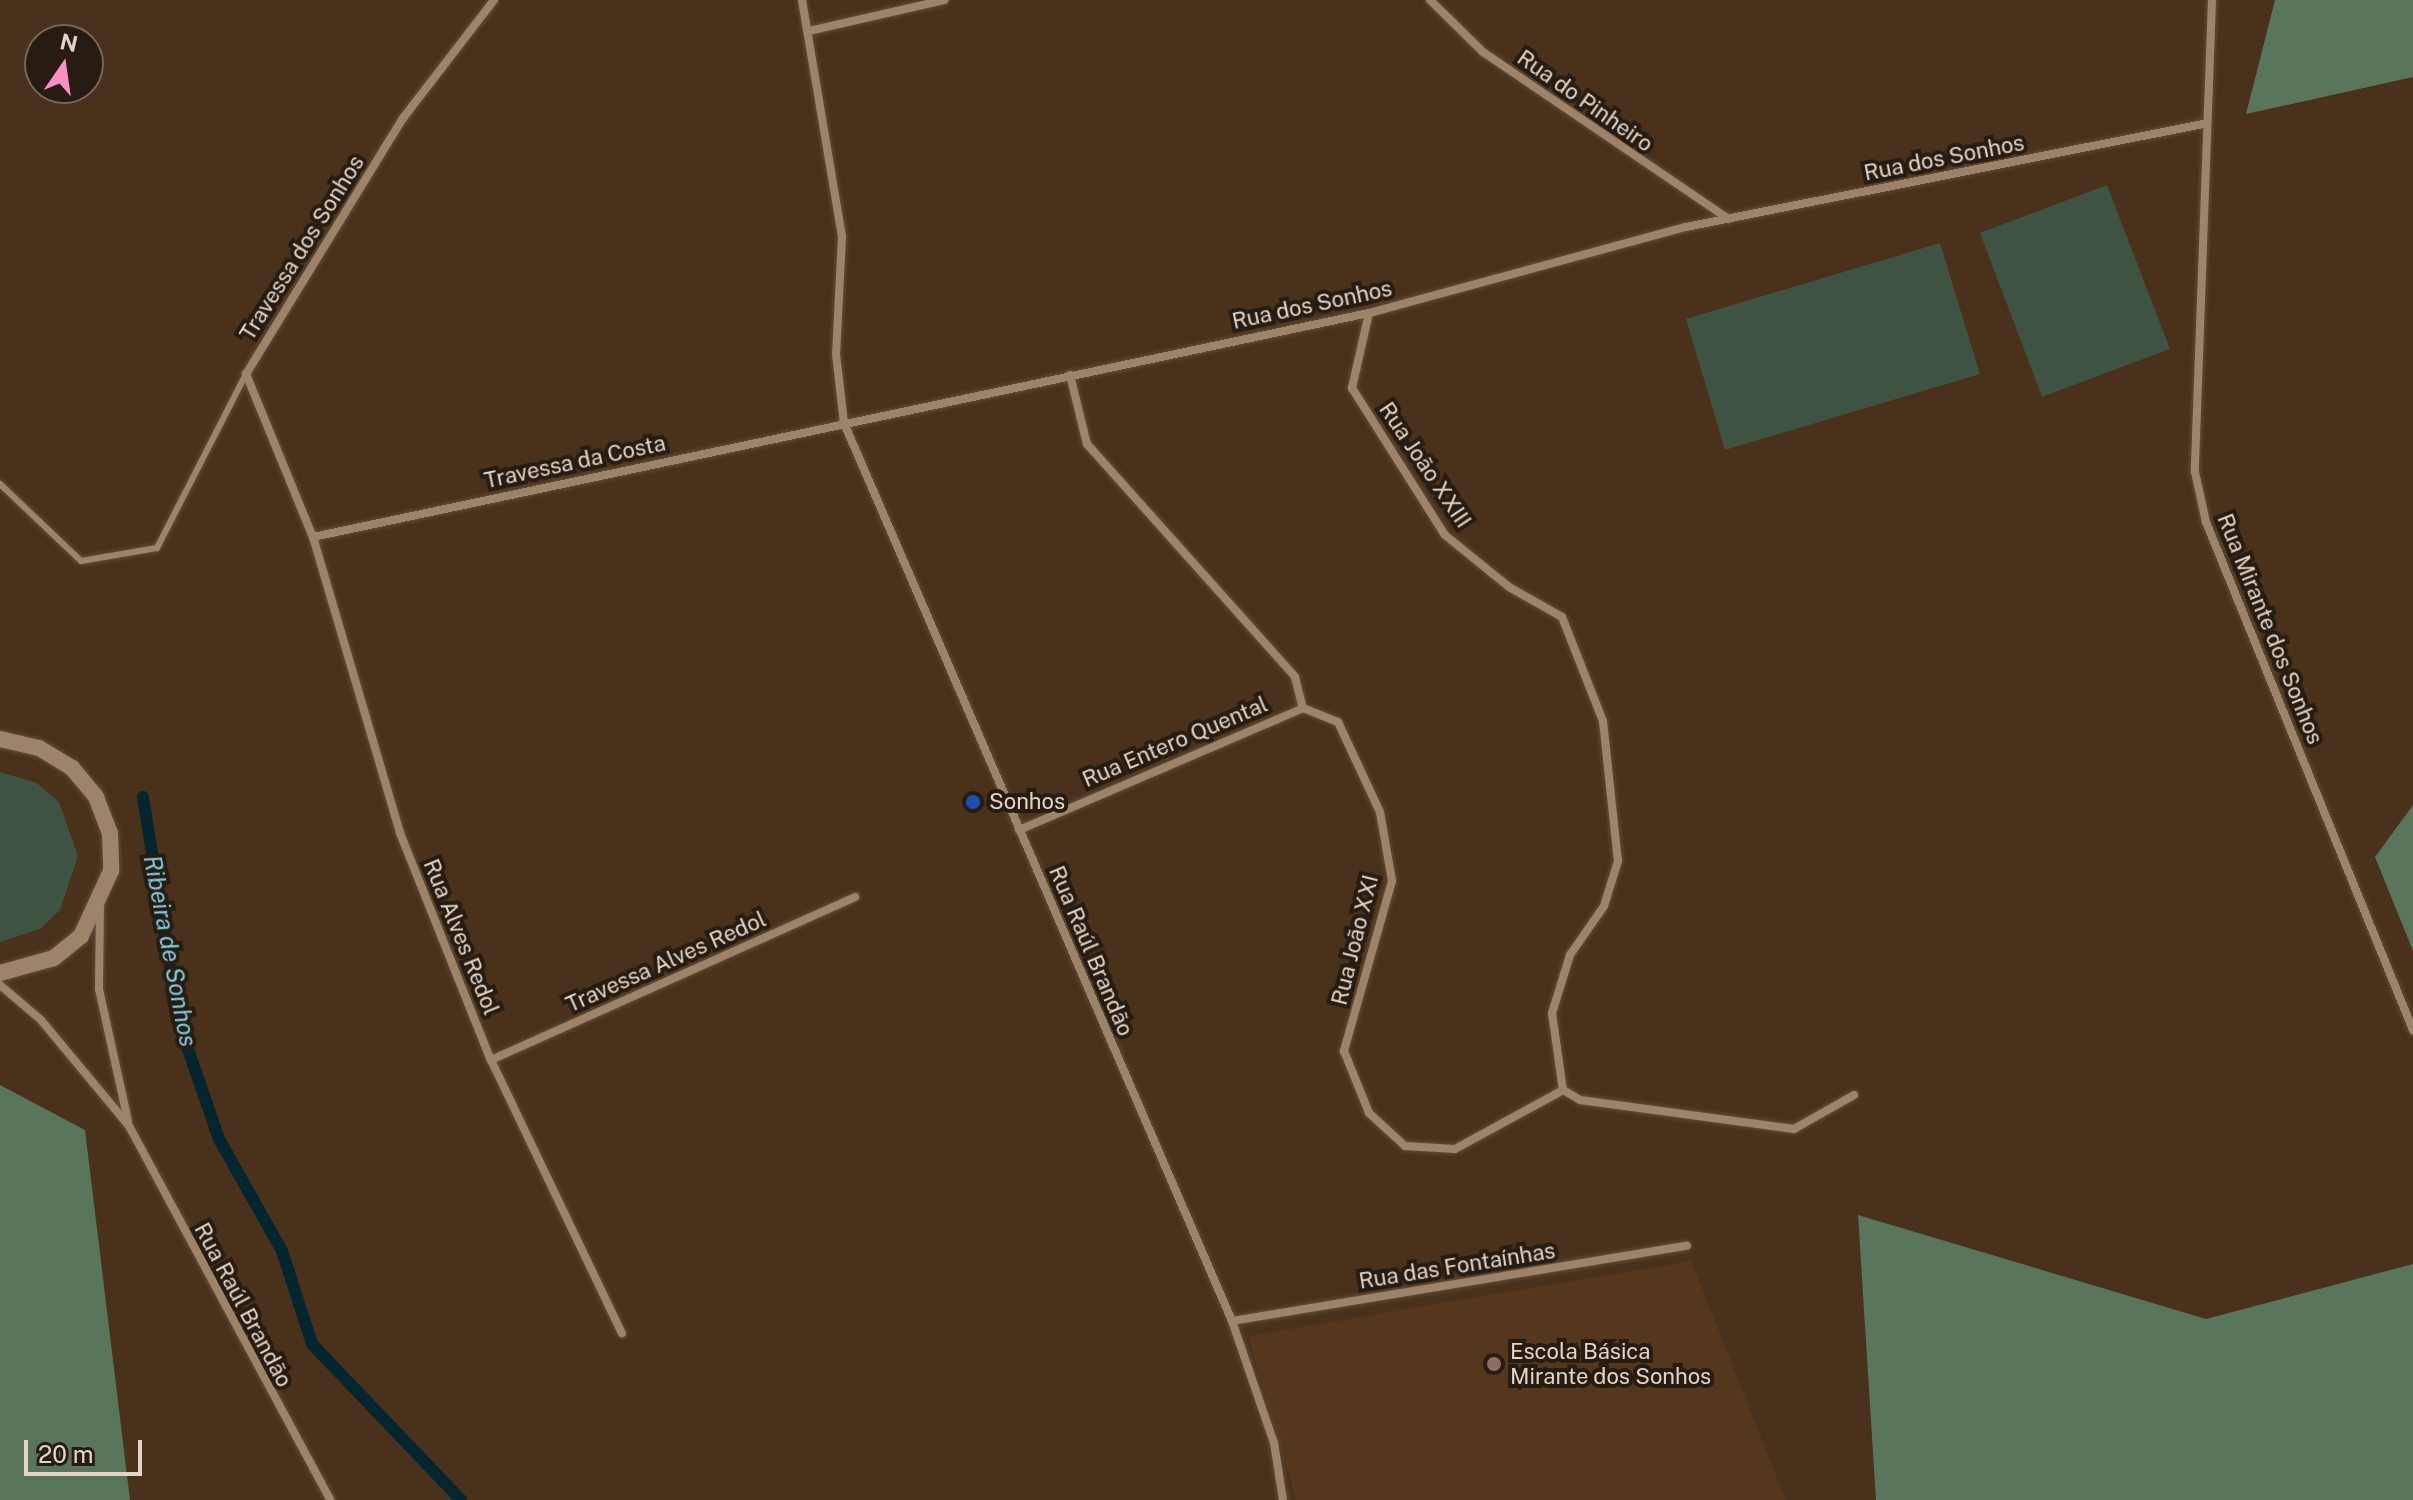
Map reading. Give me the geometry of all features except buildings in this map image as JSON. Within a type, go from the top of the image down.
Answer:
[{"type":"main road","points":[[0,738],[39,748],[72,768],[96,797],[110,833],[111,871],[100,908],[54,958],[0,973]]},
{"type":"street","name":"Travessa dos Sonhos","points":[[313,537],[246,374],[403,118],[494,0]]},
{"type":"street","points":[[802,0],[842,237],[836,354],[844,423]]},
{"type":"street","points":[[809,31],[944,0]]},
{"type":"street","name":"Rua do Pinheiro","points":[[1430,0],[1483,52],[1729,220]]},
{"type":"street","name":"Rua Mirante dos Sonhos","points":[[2212,0],[2203,124],[2192,401],[2206,522],[2413,1030]]},
{"type":"street","name":"Rua dos Sonhos","points":[[844,423],[1369,313],[1729,220],[2203,124]]},
{"type":"street","name":"Rua João XXIII","points":[[1369,313],[1352,388],[1445,535],[1509,587],[1562,617],[1603,721],[1618,861],[1604,906],[1570,955],[1552,1013],[1563,1090]]},
{"type":"street","points":[[1070,375],[1087,444],[1295,677],[1303,708]]},
{"type":"street","name":"Travessa da Costa","points":[[313,537],[844,423]]},
{"type":"street","name":"Rua Raúl Brandão","points":[[844,423],[1232,1321],[1274,1443],[1283,1500]]},
{"type":"street","name":"Rua Alves Redol","points":[[313,537],[400,833],[491,1060],[622,1333]]},
{"type":"street","name":"Rua João XXI","points":[[1303,708],[1338,722],[1380,812],[1392,881],[1344,1051],[1369,1113],[1405,1146],[1455,1149],[1563,1090]]},
{"type":"street","name":"Rua Entero Quental","points":[[1019,830],[1303,708]]},
{"type":"street","name":"Travessa Alves Redol","points":[[491,1060],[855,897]]},
{"type":"street","name":"Rua Raúl Brandão","points":[[100,908],[99,989],[129,1126]]},
{"type":"street","name":"Rua Raúl Brandão","points":[[0,985],[41,1020],[129,1126],[330,1500]]},
{"type":"street","points":[[1563,1090],[1580,1100],[1794,1129],[1854,1095]]},
{"type":"street","name":"Rua das Fontaínhas","points":[[1232,1321],[1687,1246]]},
{"type":"lane","points":[[0,484],[81,561],[157,548],[246,374]]},
{"type":"shaded area","name":"Escola Básica Mirante dos Sonhos","points":[[1691,1261],[1786,1500],[1296,1500],[1248,1336]]},
{"type":"green space","points":[[2275,0],[2413,0],[2413,77],[2246,114]]},
{"type":"green space","points":[[2107,185],[2170,349],[2042,397],[1980,233]]},
{"type":"green space","points":[[1940,243],[1980,374],[1725,450],[1686,319]]},
{"type":"green space","points":[[0,772],[37,783],[59,802],[78,856],[60,910],[40,929],[0,942]]},
{"type":"green space","points":[[2413,805],[2413,951],[2375,857]]},
{"type":"green space","points":[[0,1085],[85,1130],[130,1500],[0,1500]]},
{"type":"green space","points":[[1858,1215],[2206,1319],[2413,1264],[2413,1500],[1876,1500]]},
{"type":"waterway","name":"Ribeira de Sonhos","points":[[143,797],[179,1023],[219,1139],[282,1251],[312,1344],[461,1500]]},
{"type":"place","name":"Sonhos","points":[[973,802]]},
{"type":"place","name":"Escola Básica Mirante dos Sonhos","points":[[1494,1364]]}]
